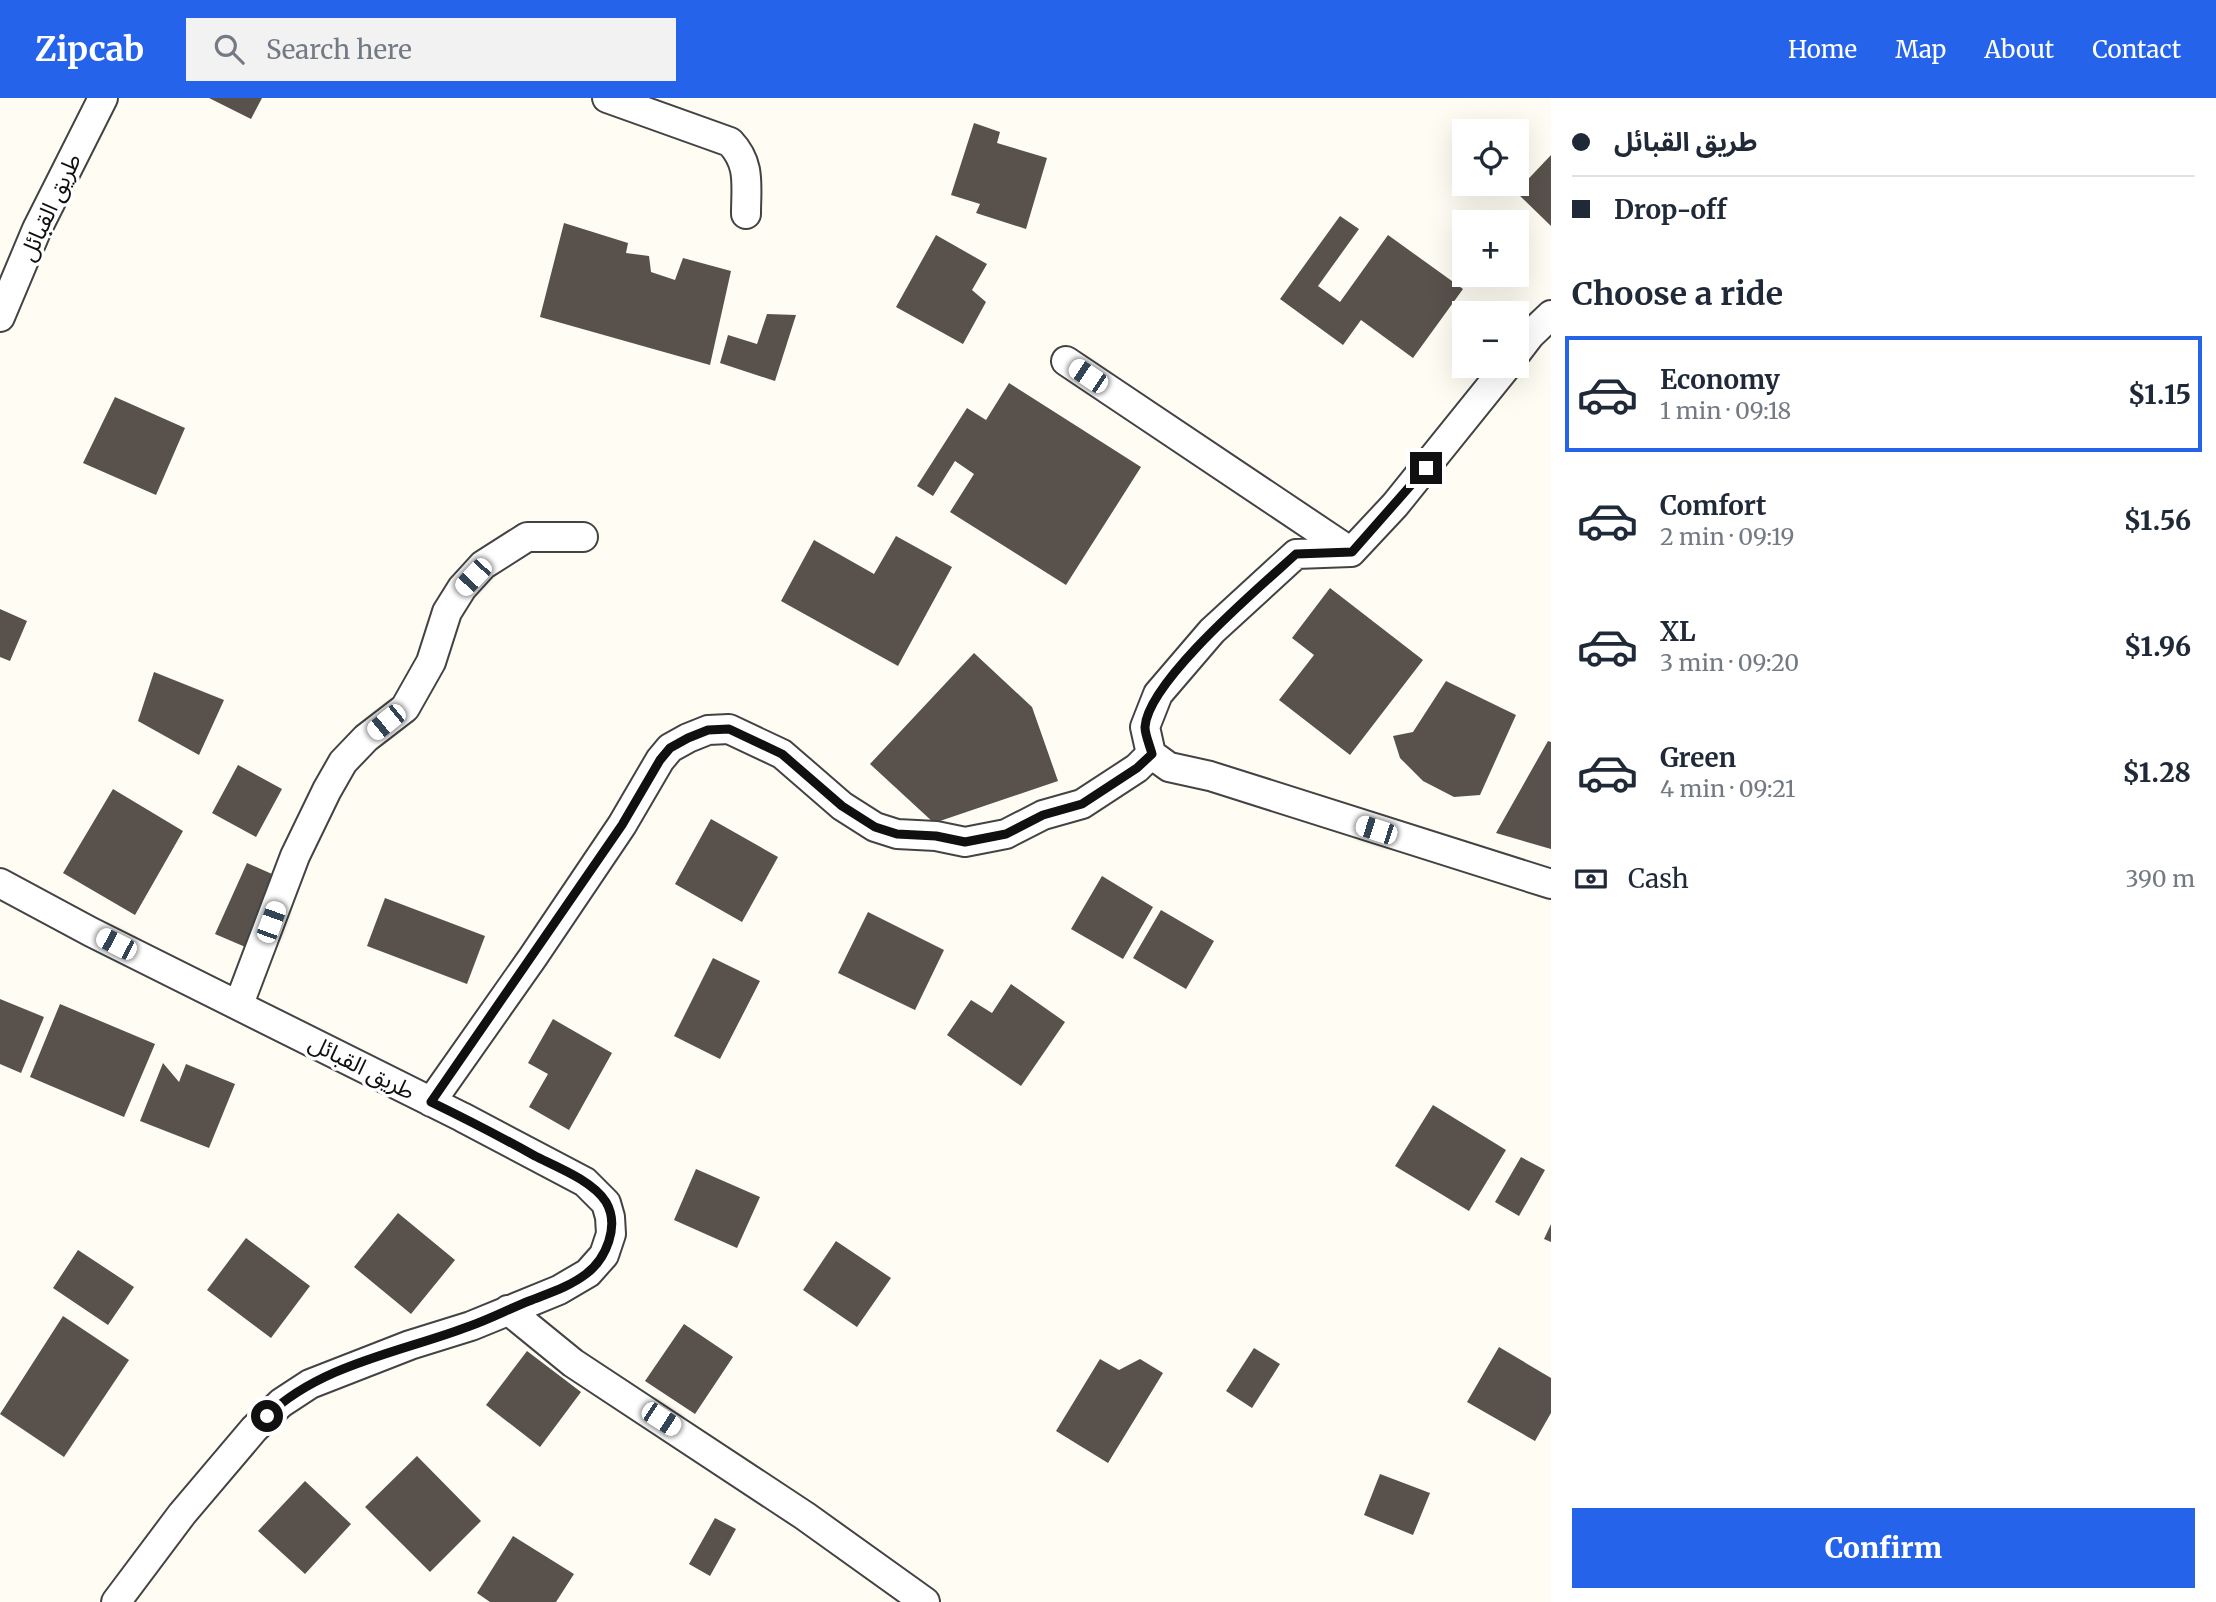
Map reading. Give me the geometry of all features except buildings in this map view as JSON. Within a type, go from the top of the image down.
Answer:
[{"type":"street","name":"طريق القبائل","points":[[0,317],[37,229],[103,98]]},
{"type":"street","points":[[607,98],[730,142],[741,153],[746,172],[746,214]]},
{"type":"street","points":[[1529,336],[1551,315]]},
{"type":"street","points":[[1066,361],[1352,552]]},
{"type":"street","points":[[1497,378],[1404,494],[1352,552],[1296,554],[1212,631],[1158,694],[1145,727],[1152,754],[1169,767],[1210,776],[1551,884]]},
{"type":"street","points":[[239,1004],[295,856],[327,790],[343,762],[366,738],[405,708],[431,662],[447,612],[462,588],[483,565],[527,537],[583,537]]},
{"type":"street","points":[[431,1102],[622,825],[660,760],[670,748],[688,738],[708,730],[729,729],[782,754],[842,806],[875,827],[897,834],[936,836],[965,842],[1006,834],[1043,815],[1082,804],[1137,768],[1152,754]]},
{"type":"street","name":"طريق القبائل","points":[[0,883],[91,932],[239,1004],[585,1182],[606,1202],[610,1217],[611,1234],[604,1255],[588,1273],[559,1290],[471,1326],[410,1345],[310,1384],[281,1403],[254,1429],[182,1514],[116,1602]]},
{"type":"street","points":[[508,1310],[573,1363],[794,1508],[925,1602]]},
{"type":"route","points":[[267,1416],[310,1384],[410,1345],[471,1326],[559,1290],[588,1273],[604,1255],[611,1234],[610,1217],[606,1202],[585,1182],[431,1102],[533,957],[670,748],[708,730],[729,729],[782,754],[803,775],[842,806],[875,827],[897,834],[936,836],[965,842],[1006,834],[1043,815],[1082,804],[1137,768],[1152,754],[1145,727],[1158,694],[1212,631],[1296,554],[1352,552],[1426,468]]}]
